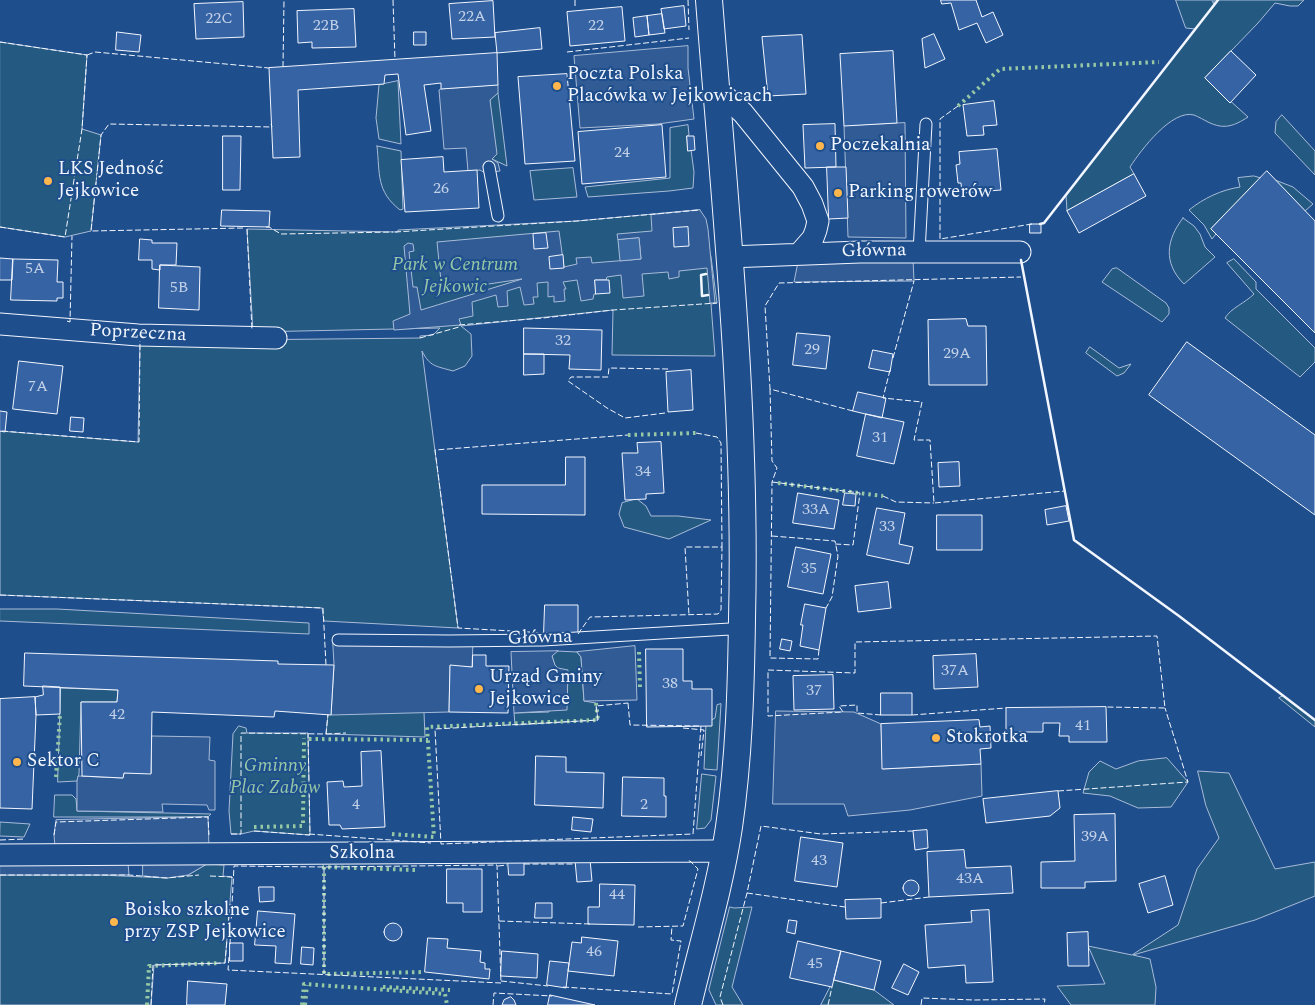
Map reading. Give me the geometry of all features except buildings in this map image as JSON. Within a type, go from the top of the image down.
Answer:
[{"type":"street","points":[[688,1005],[724,852],[736,764],[742,630],[742,472],[739,406],[709,0]]},
{"type":"street","points":[[716,88],[743,113],[803,187],[812,204],[818,221],[814,238],[799,254]]},
{"type":"street","name":"Główna","points":[[729,257],[799,254],[1020,252]]},
{"type":"street","name":"Poprzeczna","points":[[0,324],[138,335],[276,338]]},
{"type":"street","name":"Szkolna","points":[[0,855],[724,852]]},
{"type":"lane","points":[[919,252],[926,124]]},
{"type":"lane","points":[[489,167],[498,216]]},
{"type":"lane","name":"Główna","points":[[338,640],[543,640],[730,629],[742,630]]},
{"type":"green space","points":[[1176,0],[1212,0],[1214,5],[1214,0],[1304,0],[1298,6],[1275,3],[1205,78],[1248,117],[1229,126],[1219,126],[1194,115],[1176,118],[1149,141],[1130,167],[1134,174],[1067,211],[1066,195],[1195,29],[1186,28]]},
{"type":"green space","name":"LKS Jedność Jejkowice","points":[[0,42],[87,55],[82,129],[101,135],[91,231],[65,237],[0,227]]},
{"type":"green space","points":[[398,81],[401,144],[379,139],[376,118],[379,85]]},
{"type":"green space","points":[[498,93],[507,166],[492,159],[490,100]]},
{"type":"green space","points":[[1282,115],[1315,151],[1315,175],[1275,133],[1276,122]]},
{"type":"green space","points":[[688,125],[688,150],[691,150],[694,172],[693,188],[588,197],[585,187],[670,178],[670,128]]},
{"type":"green space","points":[[377,146],[401,151],[403,209],[400,210],[392,203],[383,189],[379,174]]},
{"type":"green space","points":[[573,168],[577,197],[534,200],[530,171]]},
{"type":"green space","points":[[1254,176],[1261,178],[1211,229],[1216,234],[1212,239],[1204,225],[1189,210],[1213,195],[1240,187],[1238,178]]},
{"type":"green space","points":[[1275,180],[1293,187],[1313,204],[1305,211]]},
{"type":"green space","name":"Park w Centrum Jejkowic","points":[[700,210],[711,257],[717,303],[711,304],[715,356],[612,355],[613,310],[461,326],[471,334],[472,356],[465,366],[453,371],[431,363],[422,351],[458,628],[324,621],[322,608],[0,595],[0,431],[138,442],[140,341],[420,338],[420,336],[433,335],[440,328],[253,332],[247,229],[398,232],[398,230],[577,221]]},
{"type":"green space","points":[[1183,218],[1194,226],[1200,234],[1205,247],[1215,257],[1184,284],[1173,268],[1169,251],[1173,235]]},
{"type":"green space","points":[[1234,259],[1256,282],[1256,289],[1315,348],[1315,362],[1300,377],[1225,318],[1231,311],[1254,294],[1227,263]]},
{"type":"green space","points":[[1117,268],[1166,303],[1169,308],[1169,314],[1162,322],[1102,282],[1112,269]]},
{"type":"green space","points":[[1090,347],[1119,368],[1131,364],[1124,373],[1117,376],[1086,353]]},
{"type":"green space","points":[[637,499],[646,506],[651,516],[678,516],[711,520],[669,539],[624,527],[619,514],[622,503]]},
{"type":"green space","points":[[0,609],[57,609],[309,623],[309,634],[0,621]]},
{"type":"green space","points":[[557,651],[577,652],[581,657],[584,701],[596,703],[598,720],[515,725],[514,713],[549,712],[558,668],[555,666],[552,656]]},
{"type":"green space","points":[[61,688],[118,690],[117,702],[81,702],[79,774],[77,781],[58,782]]},
{"type":"green space","points":[[1283,696],[1315,720],[1315,727],[1279,698]]},
{"type":"green space","points":[[721,704],[717,770],[704,769],[706,723],[715,718],[717,705]]},
{"type":"green space","points":[[424,712],[425,737],[326,734],[328,714]]},
{"type":"green space","name":"Gminny Plac Zabaw","points":[[239,726],[246,728],[247,733],[308,733],[310,835],[254,831],[231,834],[229,811],[233,734]]},
{"type":"green space","points":[[1167,758],[1188,782],[1171,807],[1138,808],[1110,796],[1083,793],[1089,772],[1100,761],[1116,769],[1138,761]]},
{"type":"green space","points":[[1198,771],[1229,773],[1275,869],[1315,862],[1315,896],[1255,920],[1133,955],[1150,959],[1156,987],[1155,1005],[1071,1005],[1057,986],[1105,984],[1088,946],[1132,955],[1178,925],[1197,869],[1219,838],[1206,806]]},
{"type":"green space","points":[[702,774],[716,776],[711,820],[705,828],[697,829]]},
{"type":"green space","points":[[55,795],[72,795],[76,799],[77,811],[211,814],[208,817],[54,817]]},
{"type":"green space","points":[[0,822],[30,824],[24,837],[0,836]]},
{"type":"green space","name":"Boisko szkolne przy ZSP Jejkowice","points":[[207,864],[224,865],[223,876],[232,877],[225,963],[154,965],[151,1005],[0,1005],[0,875],[100,875],[167,878],[188,875]]},
{"type":"green space","points":[[730,907],[752,907],[732,987],[743,1005],[716,1005],[709,990]]},
{"type":"green space","points":[[834,980],[874,990],[894,1005],[821,1005]]},
{"type":"shaded area","points":[[688,46],[688,68],[694,119],[658,124],[580,128],[574,56]]},
{"type":"shaded area","points":[[498,85],[498,93],[490,100],[497,154],[492,159],[498,163],[500,171],[485,173],[480,170],[468,171],[466,148],[444,149],[439,90]]},
{"type":"shaded area","points":[[905,123],[906,238],[848,237],[844,126]]},
{"type":"shaded area","points":[[700,210],[706,219],[708,229],[715,303],[710,303],[707,268],[679,271],[679,277],[669,279],[668,272],[642,274],[644,296],[623,298],[621,275],[607,277],[606,280],[595,280],[596,294],[594,294],[593,299],[581,301],[577,280],[563,282],[566,289],[564,289],[565,301],[554,302],[554,296],[548,297],[548,282],[537,283],[538,297],[533,297],[534,304],[524,305],[520,287],[507,291],[508,306],[498,307],[496,295],[472,302],[473,316],[459,319],[461,325],[394,330],[393,321],[410,314],[404,246],[408,243],[413,244],[414,251],[409,252],[413,287],[417,287],[421,310],[522,279],[442,291],[437,242],[559,231],[564,267],[577,264],[576,258],[591,257],[592,263],[641,259],[639,238],[618,240],[617,234],[652,231],[651,215]]},
{"type":"shaded area","points":[[639,238],[641,259],[620,261],[618,240]]},
{"type":"shaded area","points":[[913,259],[914,281],[794,282],[798,262]]},
{"type":"shaded area","points":[[333,640],[473,641],[472,667],[450,666],[449,712],[331,715],[334,665]]},
{"type":"shaded area","points":[[635,646],[637,700],[584,701],[581,657],[577,652]]},
{"type":"shaded area","points":[[558,651],[552,656],[555,665],[558,668],[568,670],[567,710],[514,713],[511,652]]},
{"type":"shaded area","points":[[776,711],[854,712],[881,724],[883,769],[981,764],[982,796],[910,810],[848,816],[844,804],[773,804]]},
{"type":"shaded area","points":[[152,736],[210,737],[209,760],[215,761],[215,810],[209,810],[207,805],[162,804],[163,812],[77,811],[78,776],[123,778],[124,773],[151,773]]},
{"type":"shaded area","points":[[208,817],[209,848],[55,847],[56,820]]},
{"type":"shaded area","points":[[0,862],[128,863],[129,875],[0,875]]},
{"type":"shaded area","points":[[143,863],[207,864],[188,875],[167,878],[143,876]]},
{"type":"hedge","points":[[958,106],[1000,69],[1159,62]]},
{"type":"hedge","points":[[628,435],[696,433]]},
{"type":"hedge","points":[[778,483],[883,496]]},
{"type":"hedge","points":[[639,652],[640,688]]},
{"type":"hedge","points":[[392,834],[434,837],[427,727],[598,720],[596,703]]},
{"type":"hedge","points":[[56,777],[60,714]]},
{"type":"hedge","points":[[254,827],[303,826],[304,738]]},
{"type":"hedge","points":[[309,739],[428,740]]},
{"type":"hedge","points":[[415,870],[324,867],[324,974],[425,972]]},
{"type":"hedge","points":[[147,1005],[149,966],[220,963]]},
{"type":"hedge","points":[[302,1005],[304,984],[445,994],[447,1005]]},
{"type":"hedge","points":[[305,1005],[307,985]]},
{"type":"hedge","points":[[383,987],[450,990]]},
{"type":"fence","points":[[283,67],[284,0]]},
{"type":"fence","points":[[393,0],[395,60]]},
{"type":"fence","points":[[575,0],[575,8]]},
{"type":"fence","points":[[688,0],[689,30]]},
{"type":"fence","points":[[567,52],[689,38]]},
{"type":"fence","points":[[0,42],[87,55],[82,129],[65,237],[0,227]]},
{"type":"fence","points":[[87,55],[95,52],[269,68]]},
{"type":"fence","points":[[958,106],[940,119],[940,239],[1032,224]]},
{"type":"fence","points":[[243,228],[91,231],[101,135],[109,124],[272,127],[271,124]]},
{"type":"fence","points":[[395,232],[577,221],[700,210]]},
{"type":"fence","points":[[266,227],[281,234],[393,232]]},
{"type":"fence","points":[[247,229],[252,330]]},
{"type":"fence","points":[[67,321],[70,322],[72,236]]},
{"type":"fence","points":[[853,411],[770,389],[765,306],[779,283],[1021,277]]},
{"type":"fence","points":[[893,358],[914,281]]},
{"type":"fence","points":[[420,338],[459,327],[459,325],[613,310],[717,303]]},
{"type":"fence","points":[[2,431],[139,442],[140,341]]},
{"type":"fence","points":[[665,413],[625,418],[568,381],[571,377],[608,377],[609,368],[668,369],[668,372]]},
{"type":"fence","points":[[890,370],[883,398],[922,402],[914,440],[930,440],[934,503],[1065,491]]},
{"type":"fence","points":[[770,389],[772,461],[777,468],[772,482],[770,658],[818,659],[819,650]]},
{"type":"fence","points":[[696,433],[717,437],[721,443],[722,547]]},
{"type":"fence","points":[[547,633],[458,628],[435,450],[628,435]]},
{"type":"fence","points":[[772,482],[860,493],[853,545],[835,544]]},
{"type":"fence","points":[[883,496],[896,502],[934,503]]},
{"type":"fence","points":[[772,536],[835,541],[838,556],[832,597],[826,608]]},
{"type":"fence","points":[[578,634],[590,617],[718,614],[721,610],[722,547],[685,547],[689,615]]},
{"type":"fence","points":[[0,595],[323,608],[326,665]]},
{"type":"fence","points":[[881,715],[857,713],[857,705],[839,706],[843,712],[768,716],[768,670],[855,673],[855,642],[1157,636],[1165,708],[1106,707]]},
{"type":"fence","points":[[628,703],[630,725],[701,726],[693,834],[441,844],[435,729],[598,720],[596,706],[628,703]]},
{"type":"fence","points":[[912,715],[1006,708]]},
{"type":"fence","points":[[1058,791],[1188,782],[1165,708]]},
{"type":"fence","points":[[231,834],[241,834],[241,733],[326,734],[328,714]]},
{"type":"fence","points":[[683,728],[704,730],[701,756]]},
{"type":"fence","points":[[254,831],[310,835],[308,733]]},
{"type":"fence","points":[[326,734],[346,733]]},
{"type":"fence","points":[[54,835],[56,822],[208,817],[209,835]]},
{"type":"fence","points":[[723,1005],[720,997],[747,893],[761,826],[821,834],[913,831]]},
{"type":"fence","points":[[309,834],[431,843]]},
{"type":"fence","points":[[0,840],[25,839]]},
{"type":"fence","points":[[638,927],[683,926],[698,869],[690,861],[687,861]]},
{"type":"fence","points":[[524,864],[575,864]]},
{"type":"fence","points":[[229,957],[228,970],[501,983],[497,865],[324,867],[324,974]]},
{"type":"fence","points":[[498,866],[507,865]]},
{"type":"fence","points":[[230,944],[234,866],[324,867]]},
{"type":"fence","points":[[0,875],[129,875],[167,878],[199,875]]},
{"type":"fence","points":[[210,876],[232,877],[232,880]]},
{"type":"fence","points":[[747,893],[845,907]]},
{"type":"fence","points":[[881,903],[929,897]]},
{"type":"fence","points":[[151,1005],[153,965],[225,963],[230,904]]},
{"type":"fence","points":[[499,921],[590,924]]},
{"type":"fence","points":[[563,987],[672,994],[681,941],[671,940],[672,926]]},
{"type":"fence","points":[[501,981],[548,986]]},
{"type":"fence","points":[[828,1005],[832,987]]},
{"type":"fence","points":[[493,1005],[494,993],[552,996]]},
{"type":"fence","points":[[921,1005],[922,998],[974,1000],[1045,999],[1044,1005]]},
{"type":"wall","points":[[1040,224],[1044,223],[1218,0]]},
{"type":"wall","points":[[1021,260],[1074,540],[1179,616],[1315,720]]},
{"type":"wall","points":[[706,274],[701,275],[702,296],[708,295]]},
{"type":"place","name":"Poczta Polska Placówka w Jejkowicach","points":[[557,86]]},
{"type":"place","name":"Poczekalnia","points":[[820,146]]},
{"type":"place","name":"LKS Jedność Jejkowice","points":[[48,181]]},
{"type":"place","name":"Parking rowerów","points":[[838,193]]},
{"type":"place","name":"Urząd Gminy Jejkowice","points":[[479,689]]},
{"type":"place","name":"Stokrotka","points":[[936,738]]},
{"type":"place","name":"Sektor C","points":[[17,762]]},
{"type":"place","name":"Boisko szkolne przy ZSP Jejkowice","points":[[114,922]]}]
